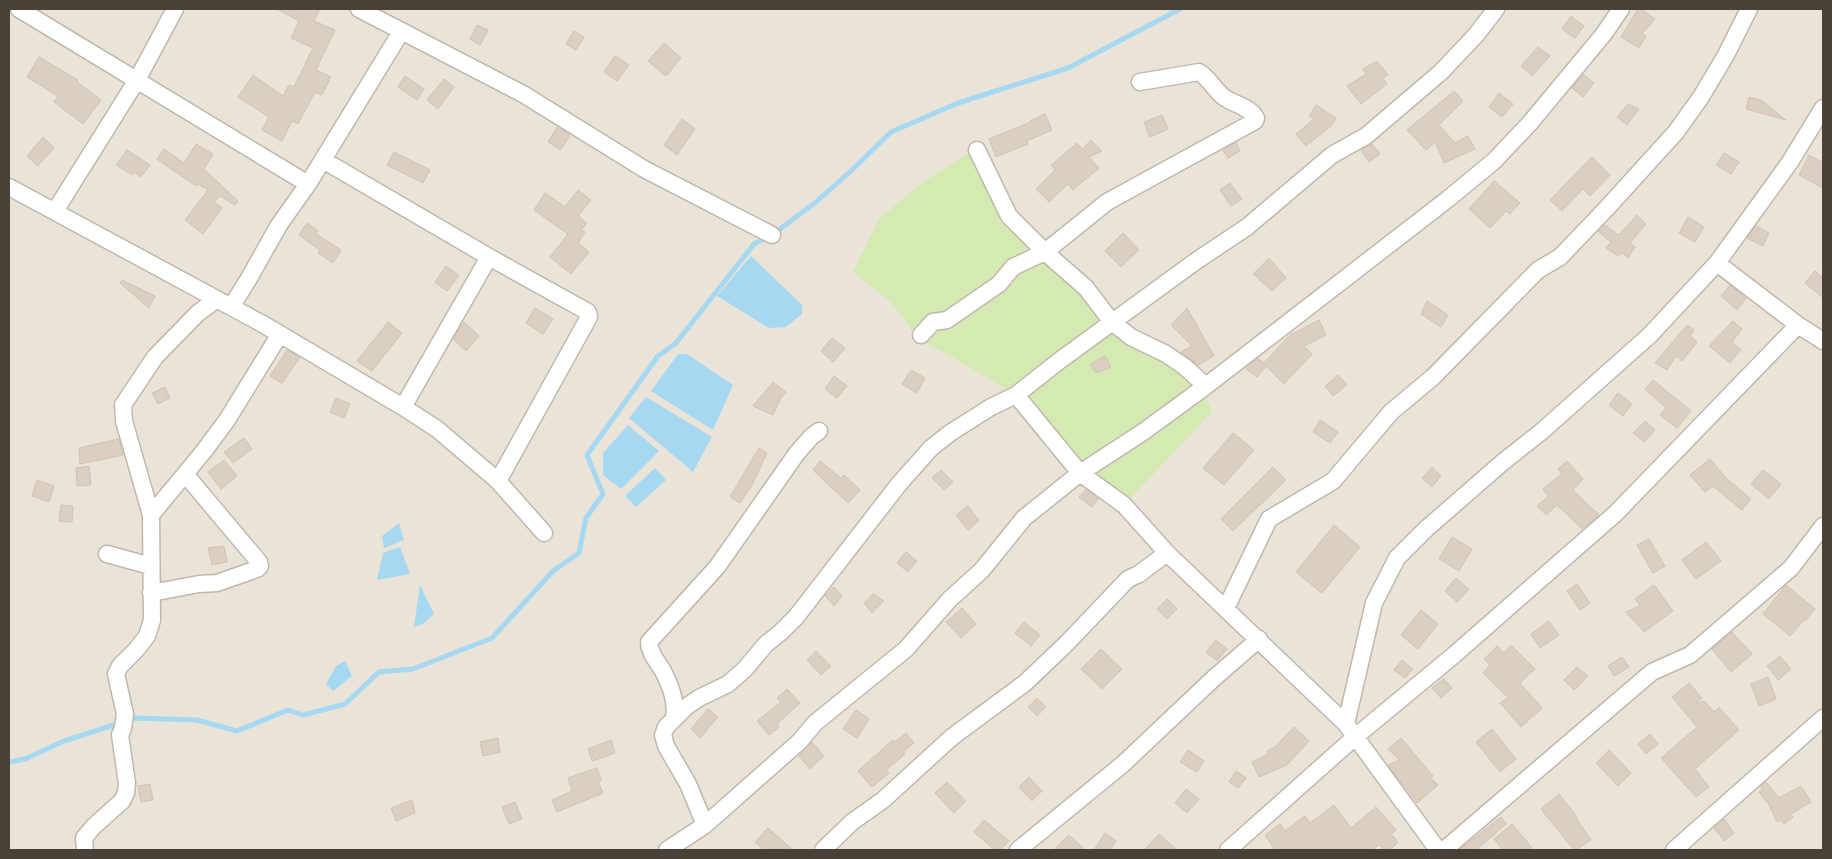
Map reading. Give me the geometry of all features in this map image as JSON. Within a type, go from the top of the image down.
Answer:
[{"type":"street","points":[[19,9],[308,184]]},
{"type":"street","points":[[55,211],[137,80],[175,9]]},
{"type":"street","points":[[359,9],[515,90],[644,169],[772,235]]},
{"type":"street","points":[[705,825],[688,784],[664,741],[663,735],[666,727],[674,717],[699,698],[728,684],[745,669],[766,644],[791,622],[899,484],[931,448],[950,433],[992,407],[1016,395],[1112,322],[1196,261],[1247,227],[1332,155],[1366,136],[1441,72],[1476,35],[1496,9]]},
{"type":"street","points":[[667,850],[705,825],[799,742],[815,724],[906,649],[950,599],[982,570],[1024,518],[1080,473],[1143,432],[1206,386],[1448,199],[1494,161],[1530,123],[1603,35],[1621,9]]},
{"type":"street","points":[[1226,608],[1269,519],[1333,480],[1391,412],[1433,377],[1538,270],[1560,257],[1606,209],[1676,132],[1701,97],[1726,55],[1749,9]]},
{"type":"street","points":[[84,850],[84,838],[93,827],[122,801],[126,792],[120,735],[124,721],[116,674],[120,666],[147,636],[152,620],[151,515],[124,421],[123,405],[155,357],[198,313],[224,303],[248,280],[279,225],[308,184],[401,32]]},
{"type":"street","points":[[921,335],[933,322],[947,320],[999,284],[1014,267],[1045,252],[1107,202],[1255,121],[1256,118],[1250,111],[1224,98],[1199,72],[1140,82]]},
{"type":"street","points":[[1350,730],[1374,603],[1397,558],[1426,529],[1503,462],[1541,432],[1650,334],[1717,263],[1790,162],[1823,108]]},
{"type":"street","points":[[977,150],[1009,216],[1045,252],[1086,288],[1112,322],[1131,337],[1166,354],[1206,386]]},
{"type":"street","points":[[323,160],[489,257],[587,310],[589,315],[498,481]]},
{"type":"street","points":[[9,187],[280,334],[403,406],[437,429],[498,481],[544,533]]},
{"type":"street","points":[[403,406],[489,257]]},
{"type":"street","points":[[1717,263],[1798,325],[1823,341]]},
{"type":"street","points":[[1228,850],[1350,730],[1454,655],[1614,514],[1798,325]]},
{"type":"street","points":[[151,515],[227,420],[280,334]]},
{"type":"street","points":[[1016,395],[1080,473],[1124,505],[1167,553],[1259,639],[1350,730],[1438,850]]},
{"type":"street","points":[[674,717],[676,709],[672,693],[663,672],[650,651],[649,642],[717,567],[793,459],[812,436],[820,431]]},
{"type":"street","points":[[152,593],[200,584],[217,583],[260,566],[259,562],[185,474]]},
{"type":"street","points":[[1444,850],[1652,672],[1685,658],[1697,649],[1790,568],[1823,526]]},
{"type":"street","points":[[823,850],[852,822],[883,800],[952,737],[1025,683],[1067,643],[1128,579],[1139,574],[1167,553]]},
{"type":"street","points":[[107,554],[152,566]]},
{"type":"street","points":[[1018,850],[1123,764],[1213,679],[1259,639]]},
{"type":"street","points":[[1674,850],[1823,718]]},
{"type":"shaded area","points":[[9,9],[1823,9],[1823,850],[9,850]]},
{"type":"green space","points":[[973,150],[1017,228],[1163,356],[1203,388],[1212,412],[1124,505],[1016,395],[949,355],[919,340],[893,304],[853,272],[879,219],[923,182]]},
{"type":"water","points":[[751,256],[802,305],[802,314],[786,327],[769,328],[717,296]]},
{"type":"water","points":[[678,354],[687,354],[733,385],[713,430],[651,391]]},
{"type":"water","points":[[646,397],[712,437],[693,472],[629,418]]},
{"type":"water","points":[[628,425],[659,451],[621,489],[603,475],[603,453]]},
{"type":"water","points":[[655,468],[666,480],[636,507],[625,496]]},
{"type":"water","points":[[399,523],[404,540],[384,548],[382,536]]},
{"type":"water","points":[[400,547],[410,574],[377,580],[383,553]]},
{"type":"water","points":[[420,585],[434,614],[423,624],[414,627]]},
{"type":"water","points":[[345,661],[352,676],[333,691],[326,684],[336,666]]},
{"type":"building","points":[[277,9],[320,9],[314,21],[335,30],[316,70],[331,77],[322,95],[315,92],[298,124],[292,121],[282,141],[262,130],[269,117],[238,97],[253,75],[283,96],[289,85],[294,87],[313,48],[291,38],[299,21]]},
{"type":"building","points":[[1638,9],[1641,9],[1655,19],[1642,34],[1646,36],[1639,48],[1621,37]]},
{"type":"building","points":[[1571,16],[1584,26],[1575,38],[1562,29]]},
{"type":"building","points":[[477,25],[488,30],[480,45],[470,39]]},
{"type":"building","points":[[574,31],[584,37],[576,50],[566,44]]},
{"type":"building","points":[[664,43],[681,58],[666,76],[648,61]]},
{"type":"building","points":[[1538,47],[1550,56],[1532,76],[1521,66]]},
{"type":"building","points":[[615,56],[629,65],[617,81],[604,72]]},
{"type":"building","points":[[39,57],[78,80],[77,82],[101,100],[83,124],[54,102],[58,96],[27,77]]},
{"type":"building","points":[[1377,61],[1388,75],[1383,78],[1387,84],[1361,104],[1347,86],[1366,74],[1363,69]]},
{"type":"building","points":[[1583,74],[1594,83],[1583,97],[1572,88]]},
{"type":"building","points":[[405,76],[424,89],[417,100],[398,87]]},
{"type":"building","points":[[444,79],[454,87],[438,109],[427,100]]},
{"type":"building","points":[[1454,91],[1463,101],[1439,125],[1455,143],[1468,136],[1475,149],[1444,163],[1435,142],[1426,150],[1407,130]]},
{"type":"building","points":[[1499,93],[1513,104],[1502,117],[1489,107]]},
{"type":"building","points":[[1749,97],[1761,100],[1786,120],[1746,109]]},
{"type":"building","points":[[1628,104],[1639,109],[1627,125],[1617,117]]},
{"type":"building","points":[[1316,105],[1336,118],[1331,126],[1306,146],[1296,134],[1314,119],[1309,116]]},
{"type":"building","points":[[1045,114],[1052,130],[1027,141],[1028,144],[996,157],[989,139],[1031,122]]},
{"type":"building","points":[[1162,115],[1168,129],[1150,137],[1144,122]]},
{"type":"building","points":[[682,119],[695,129],[677,155],[664,145]]},
{"type":"building","points":[[557,127],[570,135],[561,150],[548,142]]},
{"type":"building","points":[[43,137],[54,148],[38,166],[27,156]]},
{"type":"building","points":[[1091,140],[1102,151],[1089,157],[1099,168],[1073,190],[1068,184],[1049,202],[1036,189],[1055,170],[1051,165],[1077,143],[1082,149]]},
{"type":"building","points":[[1236,143],[1240,151],[1228,158],[1223,150]]},
{"type":"building","points":[[196,144],[213,154],[204,169],[238,201],[235,205],[220,196],[214,202],[222,208],[203,234],[185,220],[208,190],[198,184],[196,186],[157,159],[164,149],[184,163]]},
{"type":"building","points":[[1372,144],[1380,154],[1369,162],[1361,150]]},
{"type":"building","points":[[127,150],[150,165],[141,177],[134,172],[132,175],[116,165]]},
{"type":"building","points":[[394,152],[430,170],[423,183],[387,165]]},
{"type":"building","points":[[1724,153],[1739,162],[1731,174],[1716,165]]},
{"type":"building","points":[[1809,155],[1823,163],[1823,188],[1799,175]]},
{"type":"building","points":[[1592,157],[1610,175],[1590,196],[1583,189],[1562,211],[1550,200]]},
{"type":"building","points":[[1494,181],[1520,203],[1510,214],[1506,211],[1490,228],[1469,209]]},
{"type":"building","points":[[1230,183],[1242,199],[1231,206],[1220,190]]},
{"type":"building","points":[[578,190],[591,200],[578,216],[587,223],[581,230],[585,232],[578,243],[589,252],[571,274],[550,257],[568,234],[534,210],[545,193],[565,207]]},
{"type":"building","points":[[1637,215],[1646,224],[1630,243],[1635,247],[1628,258],[1622,253],[1618,256],[1606,248],[1611,242],[1598,231],[1605,225],[1619,235]]},
{"type":"building","points":[[1688,217],[1704,227],[1695,242],[1679,233]]},
{"type":"building","points":[[307,223],[318,231],[316,234],[341,250],[333,263],[318,253],[320,250],[299,235]]},
{"type":"building","points":[[1756,226],[1769,233],[1763,246],[1747,238]]},
{"type":"building","points":[[1123,233],[1139,250],[1121,267],[1105,251]]},
{"type":"building","points":[[1269,258],[1286,278],[1272,291],[1253,274]]},
{"type":"building","points":[[446,266],[459,275],[447,291],[435,282]]},
{"type":"building","points":[[1815,271],[1823,278],[1823,298],[1805,283]]},
{"type":"building","points":[[122,280],[155,296],[149,308],[120,283]]},
{"type":"building","points":[[1730,285],[1746,298],[1737,310],[1721,296]]},
{"type":"building","points":[[1427,301],[1448,315],[1441,327],[1421,314]]},
{"type":"building","points":[[535,308],[553,319],[543,334],[526,323]]},
{"type":"building","points":[[1187,308],[1214,356],[1198,365],[1181,352],[1192,346],[1171,325]]},
{"type":"building","points":[[1319,320],[1326,335],[1304,346],[1312,354],[1284,384],[1266,366],[1257,377],[1246,369],[1258,358],[1264,363],[1290,335]]},
{"type":"building","points":[[1733,321],[1742,329],[1732,342],[1741,350],[1730,363],[1709,346]]},
{"type":"building","points":[[388,322],[402,333],[372,371],[357,361]]},
{"type":"building","points":[[464,322],[479,336],[466,351],[453,339]]},
{"type":"building","points":[[1687,325],[1694,330],[1690,336],[1697,342],[1682,361],[1676,356],[1667,370],[1655,363]]},
{"type":"building","points":[[832,338],[845,348],[833,362],[821,351]]},
{"type":"building","points":[[287,350],[300,357],[282,383],[270,376]]},
{"type":"building","points":[[1105,356],[1111,367],[1095,372],[1090,364]]},
{"type":"building","points":[[911,370],[925,378],[917,393],[902,384]]},
{"type":"building","points":[[1338,375],[1347,385],[1333,396],[1325,386]]},
{"type":"building","points":[[834,376],[847,386],[837,398],[825,389]]},
{"type":"building","points":[[1653,380],[1691,411],[1677,428],[1660,415],[1666,408],[1645,389]]},
{"type":"building","points":[[773,382],[786,392],[773,415],[753,406]]},
{"type":"building","points":[[165,387],[170,398],[158,404],[152,393]]},
{"type":"building","points":[[1618,393],[1632,404],[1623,416],[1609,405]]},
{"type":"building","points":[[336,398],[350,404],[344,418],[330,412]]},
{"type":"building","points":[[1320,420],[1338,432],[1330,443],[1313,432]]},
{"type":"building","points":[[1645,421],[1655,430],[1644,442],[1633,433]]},
{"type":"building","points":[[1233,433],[1254,450],[1224,485],[1203,468]]},
{"type":"building","points":[[244,438],[252,449],[233,463],[224,452]]},
{"type":"building","points":[[119,439],[123,455],[80,464],[79,448]]},
{"type":"building","points":[[759,448],[767,453],[752,485],[740,503],[730,497]]},
{"type":"building","points":[[1710,459],[1727,479],[1751,499],[1742,510],[1713,486],[1705,492],[1690,475]]},
{"type":"building","points":[[224,460],[237,476],[221,489],[208,472]]},
{"type":"building","points":[[820,461],[841,478],[844,475],[860,490],[848,503],[813,470]]},
{"type":"building","points":[[1567,461],[1583,479],[1573,490],[1599,515],[1582,529],[1557,505],[1546,515],[1537,506],[1548,496],[1543,489],[1562,474],[1558,469]]},
{"type":"building","points":[[89,466],[91,485],[77,486],[76,468]]},
{"type":"building","points":[[1273,467],[1286,480],[1233,531],[1221,519]]},
{"type":"building","points":[[1432,467],[1441,476],[1432,487],[1422,478]]},
{"type":"building","points":[[941,470],[953,482],[944,490],[932,478]]},
{"type":"building","points":[[1763,470],[1781,484],[1769,499],[1751,484]]},
{"type":"building","points":[[37,480],[54,486],[49,502],[32,496]]},
{"type":"building","points":[[1086,489],[1098,499],[1092,507],[1079,497]]},
{"type":"building","points":[[61,505],[73,506],[72,522],[59,521]]},
{"type":"building","points":[[968,506],[979,521],[968,530],[956,515]]},
{"type":"building","points":[[1334,525],[1360,547],[1322,593],[1296,572]]},
{"type":"building","points":[[1452,537],[1472,549],[1459,571],[1439,559]]},
{"type":"building","points":[[1649,539],[1665,566],[1653,573],[1637,545]]},
{"type":"building","points":[[1706,542],[1721,561],[1696,579],[1682,560]]},
{"type":"building","points":[[224,546],[227,562],[212,565],[208,548]]},
{"type":"building","points":[[906,552],[917,561],[908,572],[897,563]]},
{"type":"building","points":[[1456,578],[1469,589],[1457,602],[1445,591]]},
{"type":"building","points":[[1577,584],[1590,603],[1580,610],[1567,591]]},
{"type":"building","points":[[1654,585],[1673,611],[1644,632],[1626,612],[1640,606],[1635,599]]},
{"type":"building","points":[[1786,585],[1815,609],[1790,636],[1763,614]]},
{"type":"building","points":[[834,587],[842,596],[834,606],[825,596]]},
{"type":"building","points":[[873,594],[884,601],[872,613],[864,603]]},
{"type":"building","points":[[1167,599],[1177,609],[1167,619],[1157,609]]},
{"type":"building","points":[[962,608],[976,624],[961,638],[946,622]]},
{"type":"building","points":[[1421,610],[1438,624],[1418,649],[1401,635]]},
{"type":"building","points":[[1549,621],[1559,635],[1540,648],[1531,634]]},
{"type":"building","points":[[1024,622],[1040,635],[1031,646],[1015,633]]},
{"type":"building","points":[[1732,632],[1752,654],[1731,672],[1712,649]]},
{"type":"building","points":[[1216,640],[1227,649],[1217,661],[1206,652]]},
{"type":"building","points":[[1511,645],[1535,669],[1520,683],[1542,708],[1521,727],[1500,703],[1508,698],[1483,673],[1490,665],[1484,659],[1497,646],[1504,653]]},
{"type":"building","points":[[1101,649],[1122,669],[1102,689],[1081,669]]},
{"type":"building","points":[[816,651],[831,666],[821,675],[807,660]]},
{"type":"building","points":[[1780,656],[1791,669],[1778,680],[1767,666]]},
{"type":"building","points":[[1622,657],[1629,667],[1614,676],[1608,666]]},
{"type":"building","points":[[1402,660],[1413,669],[1405,678],[1394,670]]},
{"type":"building","points":[[1577,667],[1588,676],[1574,690],[1564,680]]},
{"type":"building","points":[[1768,677],[1776,699],[1759,706],[1751,684]]},
{"type":"building","points":[[1444,679],[1452,688],[1441,698],[1432,688]]},
{"type":"building","points":[[1689,683],[1702,698],[1693,705],[1704,701],[1714,712],[1719,707],[1739,730],[1695,769],[1709,787],[1696,797],[1661,758],[1697,727],[1672,697]]},
{"type":"building","points":[[787,689],[800,703],[777,724],[779,727],[769,735],[757,721],[781,702],[777,698]]},
{"type":"building","points":[[1037,698],[1046,707],[1037,716],[1028,707]]},
{"type":"building","points":[[708,709],[718,717],[700,738],[691,729]]},
{"type":"building","points":[[856,710],[869,719],[857,738],[843,729]]},
{"type":"building","points":[[1294,727],[1309,741],[1287,765],[1259,777],[1252,762],[1268,754],[1267,751],[1275,747]]},
{"type":"building","points":[[1492,729],[1516,759],[1500,772],[1476,742]]},
{"type":"building","points":[[906,733],[914,743],[903,752],[905,754],[886,770],[889,773],[872,787],[858,771],[893,740],[895,742]]},
{"type":"building","points":[[1650,734],[1658,744],[1646,754],[1638,744]]},
{"type":"building","points":[[498,738],[500,752],[483,756],[480,742]]},
{"type":"building","points":[[1401,738],[1433,776],[1430,777],[1438,785],[1417,803],[1388,765],[1399,760],[1388,749]]},
{"type":"building","points":[[611,740],[615,753],[592,761],[588,749]]},
{"type":"building","points":[[812,742],[824,756],[810,769],[799,756]]},
{"type":"building","points":[[1188,750],[1204,761],[1197,772],[1180,762]]},
{"type":"building","points":[[1609,750],[1631,773],[1618,786],[1596,763]]},
{"type":"building","points":[[597,768],[601,780],[598,781],[603,793],[557,812],[552,800],[572,791],[568,778]]},
{"type":"building","points":[[1236,771],[1246,778],[1238,788],[1229,782]]},
{"type":"building","points":[[1029,777],[1042,791],[1032,801],[1019,787]]},
{"type":"building","points":[[947,782],[966,801],[954,813],[935,793]]},
{"type":"building","points":[[1766,782],[1779,798],[1801,786],[1811,802],[1791,814],[1793,817],[1784,824],[1781,820],[1777,822],[1769,805],[1759,792],[1762,789],[1761,786]]},
{"type":"building","points":[[150,784],[153,800],[141,802],[138,786]]},
{"type":"building","points":[[1186,789],[1199,799],[1187,813],[1175,803]]},
{"type":"building","points":[[1559,794],[1577,817],[1591,840],[1576,850],[1574,850],[1541,809]]},
{"type":"building","points":[[412,800],[415,813],[396,821],[391,808]]},
{"type":"building","points":[[515,802],[522,819],[509,824],[502,807]]},
{"type":"building","points":[[1334,805],[1351,828],[1376,807],[1396,830],[1391,834],[1398,842],[1390,850],[1384,850],[1379,845],[1372,850],[1275,850],[1265,835],[1280,824],[1285,831],[1305,816],[1310,823]]},
{"type":"building","points":[[1501,817],[1506,824],[1476,850],[1459,850]]},
{"type":"building","points":[[1724,819],[1734,833],[1724,841],[1714,828]]},
{"type":"building","points":[[984,820],[1009,841],[1000,850],[995,850],[974,832]]},
{"type":"building","points":[[1512,824],[1534,850],[1503,850],[1494,839]]},
{"type":"building","points":[[768,828],[793,850],[764,850],[755,842]]},
{"type":"building","points":[[1105,833],[1116,841],[1110,850],[1094,850]]},
{"type":"building","points":[[1159,834],[1177,850],[1144,850]]},
{"type":"building","points":[[1069,835],[1085,850],[1054,850]]},
{"type":"waterway","points":[[9,762],[25,759],[64,741],[135,718],[197,720],[237,731],[288,710],[303,715],[345,704],[379,672],[413,669],[492,638],[553,571],[579,553],[586,518],[603,494],[587,455],[658,356],[676,343],[754,244],[772,235],[816,202],[891,132],[958,103],[1068,68],[1180,9]]}]
